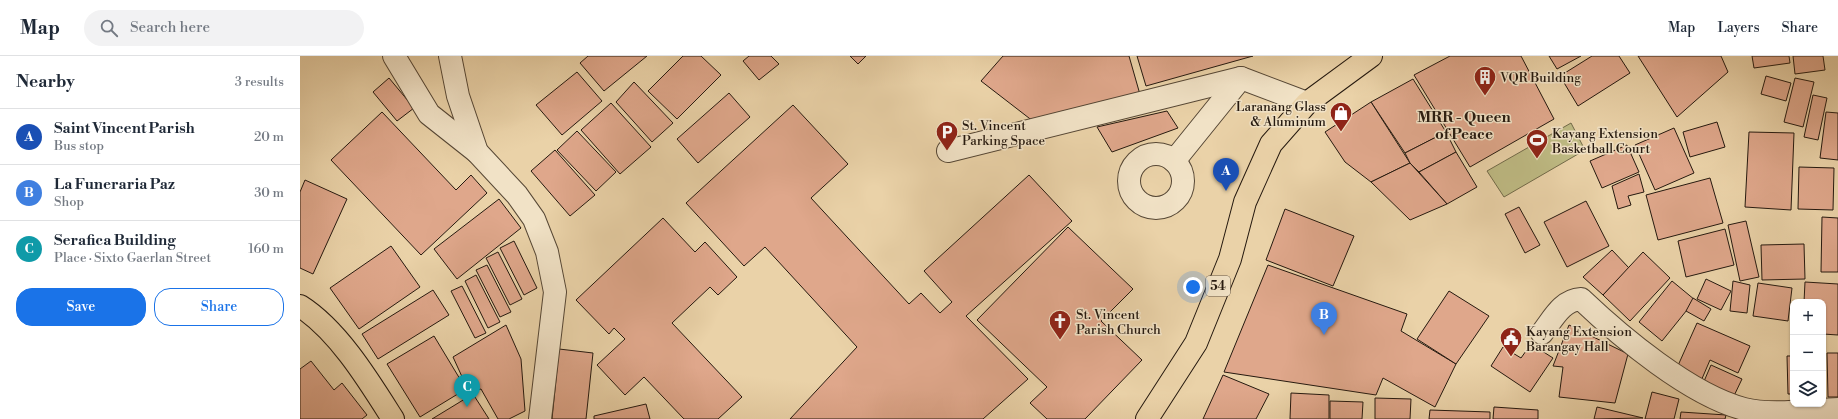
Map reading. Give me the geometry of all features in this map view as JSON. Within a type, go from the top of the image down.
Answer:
[{"type":"main road","name":"54","points":[[1146,419],[1196,343],[1230,259],[1245,202],[1271,144],[1307,103],[1371,56]]},
{"type":"main road","points":[[300,306],[315,315],[361,369],[393,419]]},
{"type":"street","points":[[394,56],[429,114],[477,152],[517,195],[534,219],[547,252],[555,292],[540,419]]},
{"type":"street","points":[[450,56],[458,96],[477,152]]},
{"type":"street","points":[[948,151],[1241,78],[1307,103]]},
{"type":"street","points":[[1174,161],[1241,78]]},
{"type":"street","points":[[1542,333],[1564,305],[1572,300],[1581,299],[1663,367],[1710,396],[1744,409],[1779,412],[1838,409]]},
{"type":"shaded area","name":"Kayang Extension Basketball Court","points":[[1571,123],[1585,150],[1504,197],[1487,171]]},
{"type":"building","points":[[588,56],[647,56],[604,91],[580,63]]},
{"type":"building","points":[[683,56],[701,56],[721,75],[677,119],[648,91]]},
{"type":"building","points":[[749,56],[771,56],[779,64],[759,80],[743,61]]},
{"type":"building","points":[[850,56],[866,56],[858,64]]},
{"type":"building","points":[[1003,56],[1129,56],[1141,98],[1038,125],[981,81]]},
{"type":"building","points":[[1137,56],[1253,56],[1146,86]]},
{"type":"building","name":"VQR Building","points":[[1450,56],[1521,56],[1554,119],[1470,167],[1414,75]]},
{"type":"building","points":[[1549,56],[1581,56],[1557,69]]},
{"type":"building","points":[[1592,56],[1619,56],[1630,73],[1578,106],[1560,76]]},
{"type":"building","points":[[1638,56],[1721,56],[1728,72],[1677,117]]},
{"type":"building","points":[[1752,56],[1789,56],[1790,63],[1754,68]]},
{"type":"building","points":[[1793,56],[1823,56],[1825,70],[1795,74]]},
{"type":"building","points":[[577,72],[602,101],[562,135],[536,105]]},
{"type":"building","points":[[1766,76],[1791,83],[1786,101],[1761,94]]},
{"type":"building","points":[[389,78],[414,108],[397,121],[373,92]]},
{"type":"building","points":[[1795,78],[1814,82],[1803,127],[1784,122]]},
{"type":"building","points":[[1413,79],[1446,132],[1405,153],[1371,102]]},
{"type":"building","points":[[634,82],[673,123],[652,142],[616,102]]},
{"type":"building","points":[[729,93],[750,117],[698,163],[677,139]]},
{"type":"building","points":[[1813,95],[1827,98],[1818,140],[1804,137]]},
{"type":"building","points":[[1371,102],[1410,163],[1371,182],[1345,162],[1325,132]]},
{"type":"building","points":[[611,103],[651,147],[620,174],[581,130]]},
{"type":"building","points":[[793,105],[848,164],[811,198],[909,304],[921,293],[940,313],[952,302],[924,271],[1029,175],[1072,221],[966,316],[1028,379],[983,419],[790,419],[857,347],[765,247],[744,266],[686,203]]},
{"type":"building","points":[[1167,111],[1178,128],[1112,152],[1097,127]]},
{"type":"building","points":[[382,112],[456,190],[471,175],[487,193],[421,255],[331,160]]},
{"type":"building","points":[[1826,112],[1838,113],[1838,160],[1820,158]]},
{"type":"building","points":[[1717,122],[1725,147],[1690,157],[1683,132]]},
{"type":"building","points":[[1674,128],[1694,173],[1655,190],[1635,145]]},
{"type":"building","points":[[577,131],[616,172],[596,191],[557,150]]},
{"type":"building","points":[[1446,132],[1456,152],[1419,172],[1410,163],[1405,153]]},
{"type":"building","points":[[1749,132],[1794,133],[1791,210],[1745,207]]},
{"type":"building","points":[[1627,145],[1639,172],[1602,188],[1590,161]]},
{"type":"building","points":[[555,150],[595,195],[570,216],[531,171]]},
{"type":"building","points":[[1456,152],[1477,187],[1447,204],[1419,172]]},
{"type":"building","points":[[1410,163],[1447,204],[1410,220],[1371,182]]},
{"type":"building","points":[[1799,167],[1834,168],[1833,210],[1798,209]]},
{"type":"building","points":[[1639,174],[1644,192],[1628,196],[1631,205],[1618,209],[1612,186]]},
{"type":"building","points":[[1710,178],[1723,223],[1658,240],[1646,195]]},
{"type":"building","points":[[305,180],[347,199],[313,274],[300,268],[300,192]]},
{"type":"building","points":[[499,199],[521,228],[457,279],[434,249]]},
{"type":"building","points":[[1586,201],[1609,246],[1567,267],[1544,222]]},
{"type":"building","points":[[1519,207],[1540,245],[1525,253],[1505,214]]},
{"type":"building","points":[[1285,209],[1354,236],[1333,286],[1266,260]]},
{"type":"building","points":[[1822,217],[1838,218],[1838,272],[1821,272]]},
{"type":"building","points":[[663,218],[695,252],[705,242],[737,277],[718,295],[710,287],[672,323],[742,397],[718,419],[684,419],[644,377],[625,395],[597,365],[625,339],[614,328],[609,334],[576,300]]},
{"type":"building","points":[[1746,221],[1759,277],[1740,281],[1728,225]]},
{"type":"building","name":"St. Vincent Parish Church","points":[[1068,227],[1133,289],[1101,321],[1142,360],[1085,419],[1047,419],[1030,403],[1047,387],[977,320]]},
{"type":"building","points":[[1725,229],[1734,265],[1686,277],[1678,241]]},
{"type":"building","points":[[514,241],[537,288],[524,295],[500,248]]},
{"type":"building","points":[[1804,244],[1805,279],[1762,280],[1761,245]]},
{"type":"building","points":[[391,246],[420,287],[359,329],[330,288]]},
{"type":"building","points":[[1612,250],[1629,268],[1603,295],[1583,277]]},
{"type":"building","points":[[498,252],[522,299],[510,305],[486,258]]},
{"type":"building","points":[[1643,252],[1670,278],[1630,321],[1603,295]]},
{"type":"building","points":[[487,265],[511,312],[500,317],[476,270]]},
{"type":"building","points":[[1268,265],[1407,314],[1401,331],[1456,364],[1435,407],[1383,378],[1376,395],[1224,372]]},
{"type":"building","points":[[476,275],[500,322],[488,328],[465,281]]},
{"type":"building","points":[[1706,279],[1731,291],[1721,310],[1697,299]]},
{"type":"building","points":[[1672,281],[1695,300],[1662,341],[1639,322]]},
{"type":"building","points":[[1733,281],[1750,285],[1747,313],[1730,311]]},
{"type":"building","points":[[1805,282],[1838,284],[1838,335],[1826,334],[1826,299],[1804,299]]},
{"type":"building","points":[[1758,283],[1792,288],[1788,321],[1753,316]]},
{"type":"building","points":[[462,286],[486,333],[475,338],[451,291]]},
{"type":"building","points":[[433,290],[449,315],[378,359],[362,334]]},
{"type":"building","points":[[1449,291],[1489,316],[1456,364],[1417,339]]},
{"type":"building","points":[[1693,298],[1711,309],[1704,321],[1686,311]]},
{"type":"building","points":[[1697,323],[1750,346],[1738,373],[1710,360],[1701,381],[1676,370]]},
{"type":"building","points":[[506,325],[521,359],[525,411],[509,419],[498,419],[481,389],[469,392],[453,357]]},
{"type":"building","points":[[1569,325],[1628,354],[1615,403],[1559,397],[1563,367],[1553,366]]},
{"type":"building","points":[[434,336],[466,389],[420,417],[387,364]]},
{"type":"building","points":[[1531,344],[1553,358],[1530,392],[1491,366],[1503,347],[1521,358]]},
{"type":"building","points":[[559,349],[593,353],[586,419],[552,419]]},
{"type":"building","points":[[1827,353],[1838,353],[1838,397],[1828,397]]},
{"type":"building","points":[[1787,356],[1790,356],[1790,394],[1788,394]]},
{"type":"building","points":[[311,361],[334,390],[342,383],[367,415],[362,419],[300,419],[300,369]]},
{"type":"building","points":[[1711,365],[1742,379],[1732,400],[1702,386]]},
{"type":"building","points":[[1223,375],[1269,394],[1256,419],[1203,419]]},
{"type":"building","points":[[1652,392],[1679,399],[1674,419],[1645,419]]},
{"type":"building","points":[[1291,393],[1329,395],[1329,419],[1290,419]]},
{"type":"building","points":[[473,394],[489,419],[432,419]]},
{"type":"building","points":[[1375,398],[1411,399],[1410,419],[1375,419]]},
{"type":"building","points":[[1330,401],[1363,402],[1362,419],[1330,419]]},
{"type":"building","points":[[646,404],[650,419],[594,419],[594,416]]},
{"type":"building","points":[[1494,407],[1538,410],[1538,419],[1493,419]]},
{"type":"building","points":[[1597,407],[1643,418],[1594,419]]},
{"type":"building","points":[[1430,410],[1490,412],[1490,419],[1429,419]]},
{"type":"building","points":[[1681,412],[1726,415],[1725,419],[1680,419]]},
{"type":"place","name":"VQR Building","points":[[1485,96]]},
{"type":"place","name":"Laranang Glass & Aluminum","points":[[1341,132]]},
{"type":"place","name":"St. Vincent Parking Space","points":[[947,152]]},
{"type":"place","name":"Kayang Extension Basketball Court","points":[[1537,160]]},
{"type":"place","name":"Saint Vincent Parish","points":[[1226,191]]},
{"type":"place","name":"La Funeraria Paz","points":[[1324,335]]},
{"type":"place","name":"St. Vincent Parish Church","points":[[1060,340]]},
{"type":"place","name":"Kayang Extension Barangay Hall","points":[[1511,358]]},
{"type":"place","name":"Serafica Building","points":[[467,407]]},
{"type":"district","name":"MRR - Queen of Peace","points":[[1464,126]]}]
